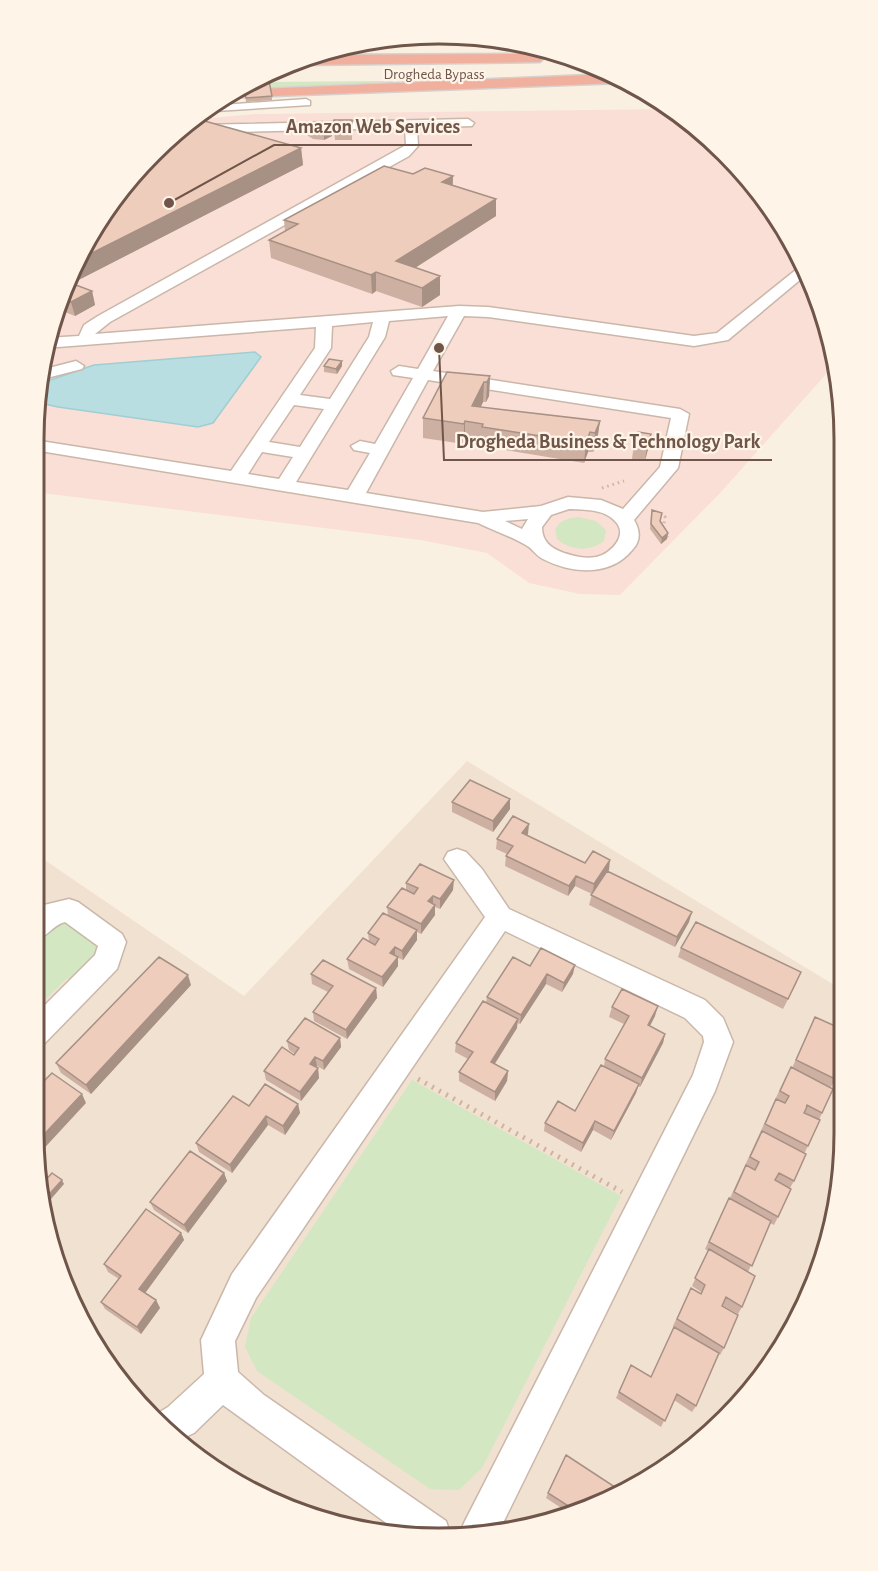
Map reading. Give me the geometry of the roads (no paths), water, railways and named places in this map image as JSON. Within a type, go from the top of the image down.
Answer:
[{"type":"highway","points":[[382,48],[524,53]]},
{"type":"highway","name":"Drogheda Bypass","points":[[329,59],[531,54]]},
{"type":"highway","name":"Drogheda Bypass","points":[[294,75],[588,73]]},
{"type":"highway","points":[[244,94],[602,79]]},
{"type":"street","points":[[221,109],[306,103]]},
{"type":"street","points":[[192,130],[468,123]]},
{"type":"street","points":[[86,340],[90,328],[105,319],[405,153],[412,146],[411,125]]},
{"type":"street","points":[[56,342],[459,311],[488,312],[694,341],[710,340],[722,337],[798,273]]},
{"type":"street","points":[[354,496],[459,311]]},
{"type":"street","points":[[261,501],[305,453],[377,337],[382,318]]},
{"type":"street","points":[[236,478],[323,348],[324,323]]},
{"type":"street","points":[[49,373],[76,366]]},
{"type":"street","points":[[399,371],[680,414],[669,468],[630,513],[632,538],[627,548],[618,555],[605,561],[573,563],[550,555],[535,543],[483,518]]},
{"type":"street","points":[[289,399],[334,405]]},
{"type":"street","points":[[258,446],[305,453]]},
{"type":"street","points":[[360,446],[381,450]]},
{"type":"street","points":[[44,447],[483,518],[544,511],[568,503],[596,505],[616,513],[630,513]]},
{"type":"street","points":[[596,505],[650,490]]},
{"type":"street","points":[[367,518],[378,501]]},
{"type":"street","points":[[535,543],[532,526],[544,511]]},
{"type":"street","points":[[457,859],[473,876],[500,917],[695,1009],[715,1026],[720,1043],[643,1204],[483,1525]]},
{"type":"street","points":[[44,921],[53,913],[69,910],[113,942],[107,961],[44,1025]]},
{"type":"street","points":[[424,1527],[252,1407],[222,1381],[218,1340],[244,1286],[500,917]]},
{"type":"street","points":[[173,1425],[182,1420],[222,1381]]},
{"type":"water","points":[[255,352],[261,357],[213,423],[198,427],[45,404],[48,381],[94,365]]},
{"type":"place","name":"Amazon Web Services","points":[[169,203]]},
{"type":"place","name":"Drogheda Business & Technology Park","points":[[439,348]]}]
